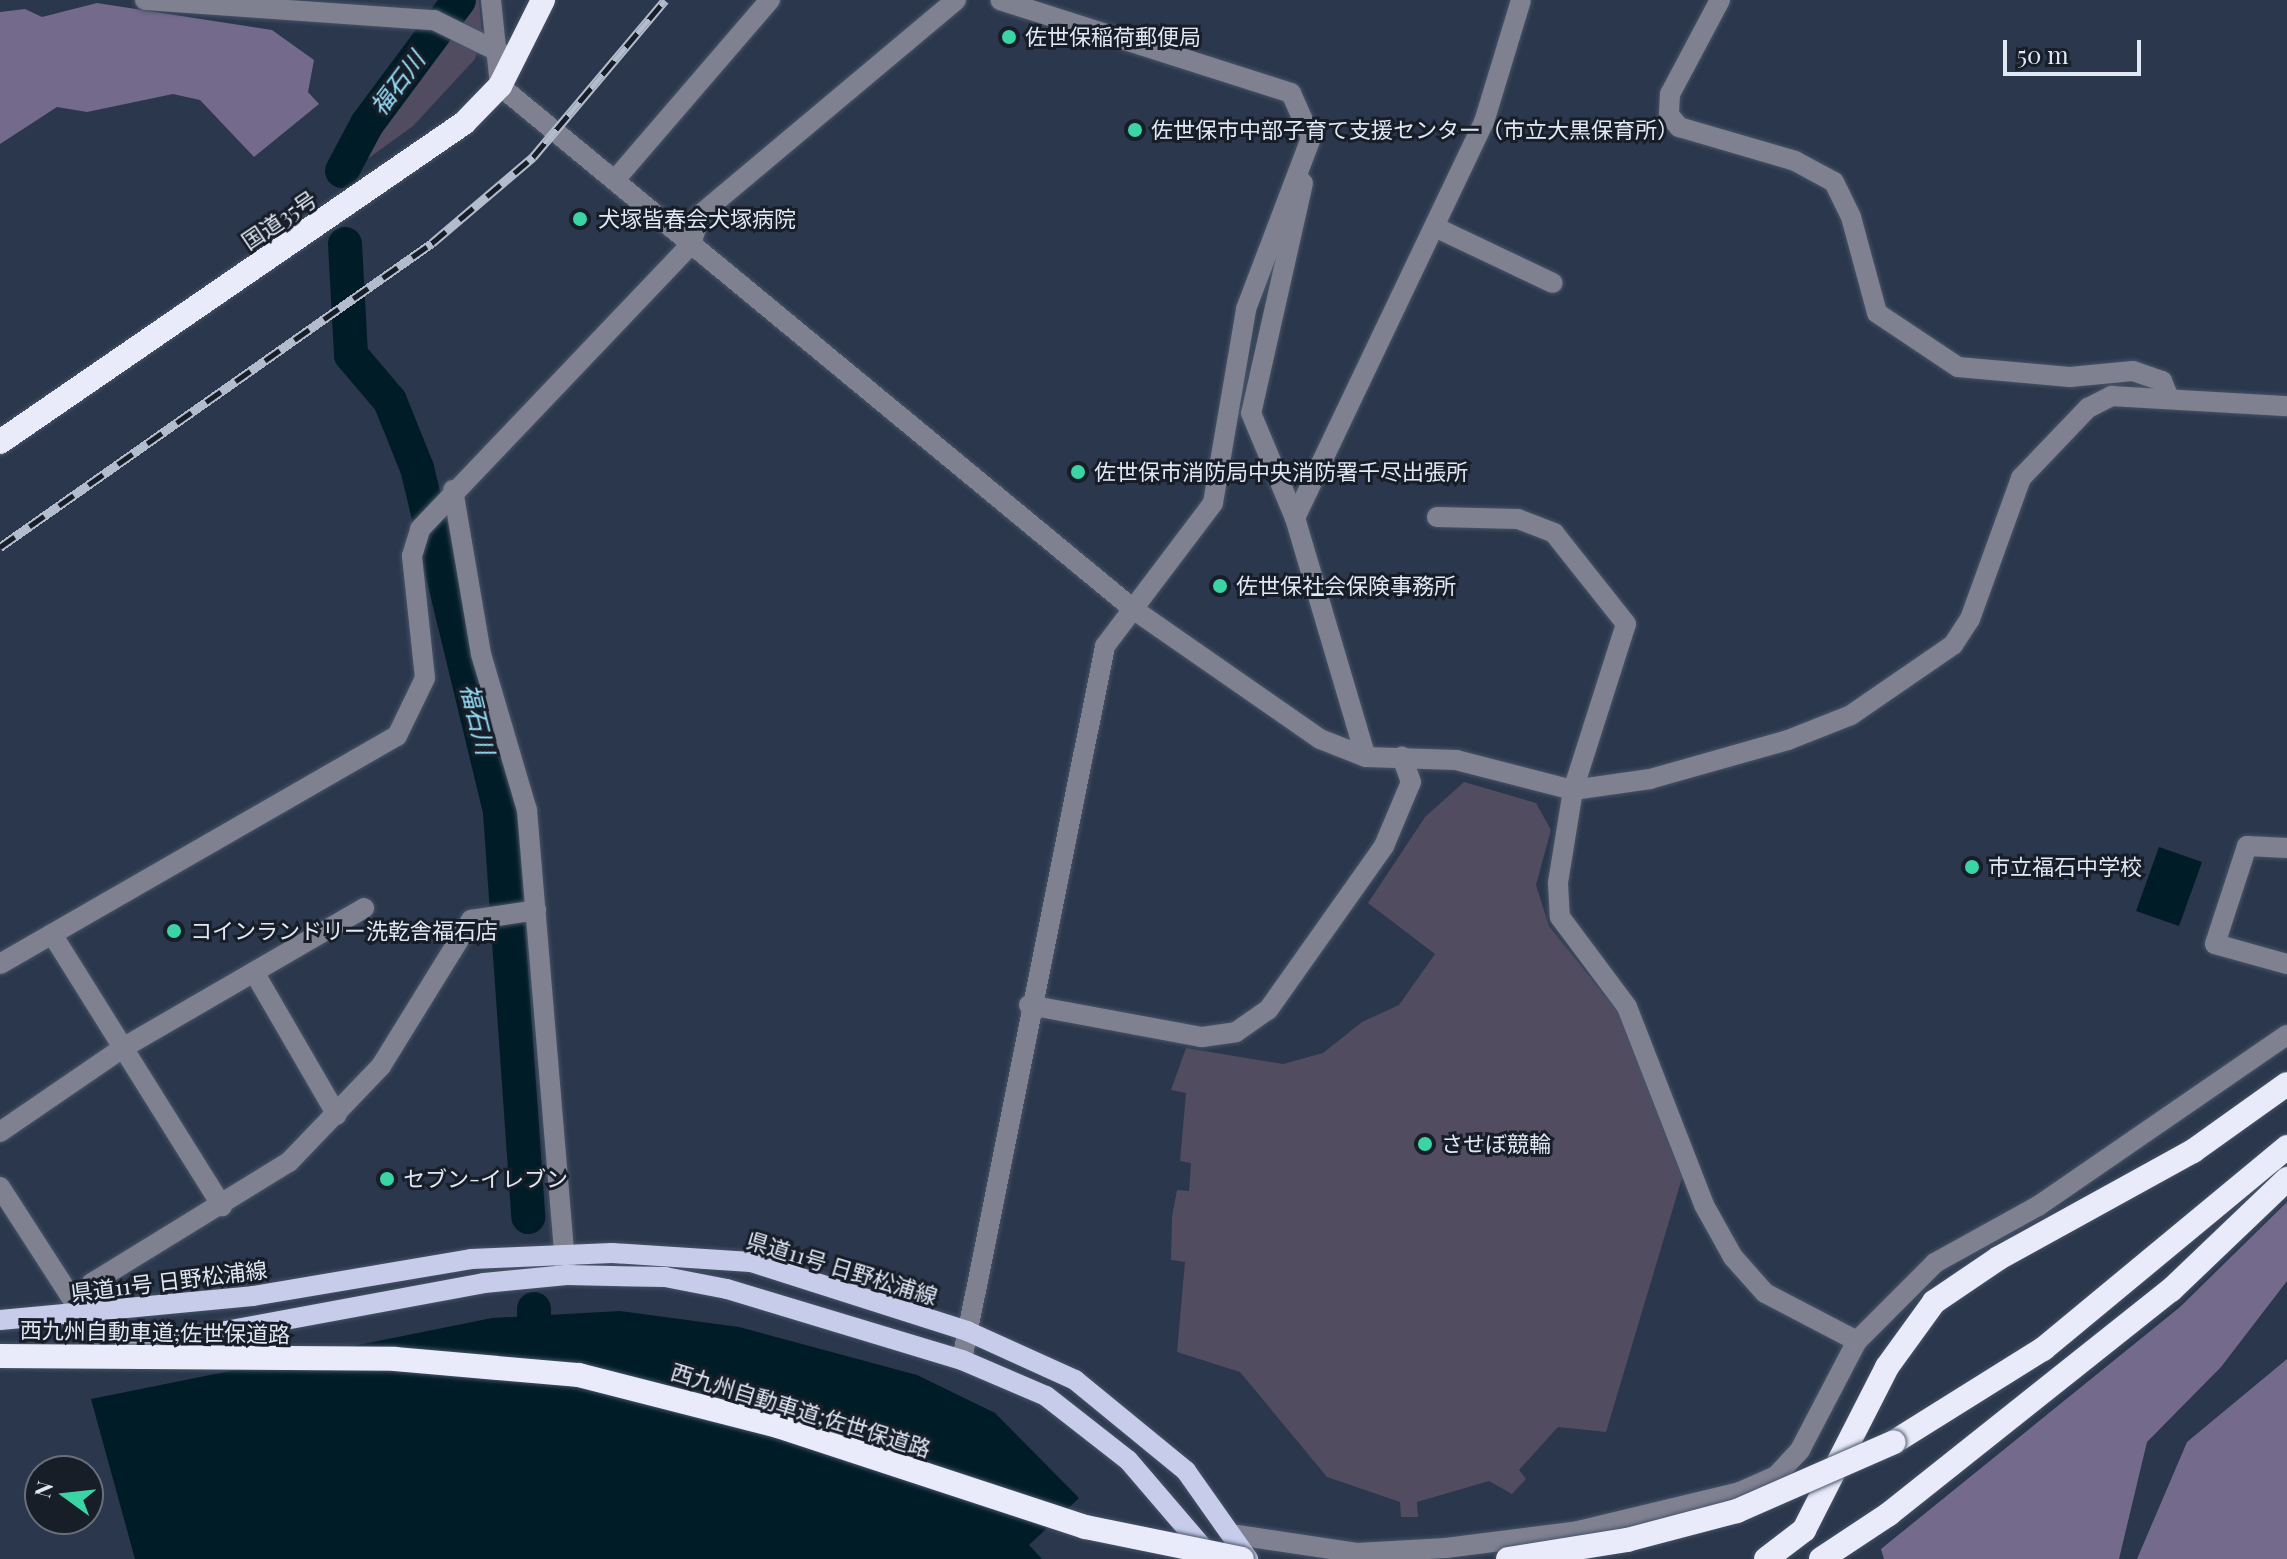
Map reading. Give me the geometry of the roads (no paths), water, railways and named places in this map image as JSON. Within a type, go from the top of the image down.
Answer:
[{"type":"highway","name":"国道35号","points":[[0,442],[402,168],[500,86],[543,0]]},
{"type":"highway","points":[[1766,1559],[1804,1530],[1887,1367],[1934,1302],[1999,1258],[2193,1151],[2287,1084]]},
{"type":"highway","points":[[2209,1210],[2287,1129]]},
{"type":"highway","points":[[1508,1559],[1724,1515],[1894,1442],[2043,1349],[2287,1147]]},
{"type":"highway","points":[[1821,1559],[1889,1514],[2171,1290],[2287,1179]]},
{"type":"highway","name":"西九州自動車道;佐世保道路","points":[[0,1356],[410,1360],[579,1375],[764,1422],[1085,1527],[1242,1551]]},
{"type":"main road","name":"県道11号 日野松浦線","points":[[0,1320],[83,1316],[562,1253],[751,1262],[967,1331],[1033,1356],[1116,1407],[1186,1471],[1242,1551]]},
{"type":"main road","points":[[0,1363],[93,1355],[397,1294],[567,1275],[665,1277],[727,1289],[962,1360],[1046,1396],[1086,1424],[1173,1507],[1213,1559]]},
{"type":"street","points":[[145,0],[434,20],[452,33],[501,53]]},
{"type":"street","points":[[491,0],[501,53],[500,86],[1133,609],[1320,739],[1366,757],[1456,760],[1573,790],[1650,779],[1788,740],[1913,678],[1953,645],[1970,619],[2021,478],[2057,436],[2112,396],[2168,396],[2287,406]]},
{"type":"street","points":[[615,180],[770,0]]},
{"type":"street","points":[[0,964],[397,736],[425,678],[412,556],[420,529],[453,490],[691,244],[701,214],[956,0]]},
{"type":"street","points":[[1000,0],[1291,93],[1311,138],[1251,413],[1295,518],[1366,757]]},
{"type":"street","points":[[1295,518],[1437,228],[1484,122],[1521,0]]},
{"type":"street","points":[[1720,0],[1670,94],[1669,115],[1679,127],[1795,161],[1834,182],[1877,313],[1958,367],[2070,377],[2133,371],[2162,381],[2168,396]]},
{"type":"street","points":[[962,1360],[1029,1005],[1105,646],[1213,503],[1246,309],[1274,223],[1306,163]]},
{"type":"street","points":[[1437,228],[1553,283]]},
{"type":"street","points":[[453,490],[481,654],[527,810],[530,911],[562,1253],[567,1275]]},
{"type":"street","points":[[1437,517],[1518,519],[1554,533],[1626,624],[1573,790],[1558,883],[1560,917],[1627,1007],[1704,1205],[1765,1293],[1857,1341]]},
{"type":"street","points":[[1029,1005],[1202,1037],[1236,1032],[1268,1010],[1384,846],[1411,782],[1402,757]]},
{"type":"street","points":[[2287,848],[2247,846],[2215,944],[2287,964]]},
{"type":"street","points":[[0,1132],[121,1049],[364,908]]},
{"type":"street","points":[[83,1316],[92,1283],[222,1206],[289,1162],[337,1115],[381,1066],[471,920],[530,911]]},
{"type":"street","points":[[52,934],[121,1049],[222,1206]]},
{"type":"street","points":[[254,972],[337,1115]]},
{"type":"street","points":[[1242,1551],[1357,1553],[1446,1548],[1578,1531],[1740,1492],[1776,1476],[1800,1450],[1857,1341],[1935,1263],[2038,1206],[2287,1035]]},
{"type":"street","points":[[0,1187],[83,1316],[93,1355]]},
{"type":"water","points":[[2159,847],[2202,862],[2179,926],[2136,911]]},
{"type":"water","points":[[620,1311],[739,1327],[917,1375],[995,1413],[1079,1498],[1029,1545],[1042,1559],[135,1559],[91,1399],[492,1318]]},
{"type":"waterway","name":"福石川","points":[[342,171],[367,124],[459,0]]},
{"type":"waterway","name":"福石川","points":[[345,244],[351,355],[390,401],[417,468],[500,812],[528,1217]]},
{"type":"waterway","name":"福石川","points":[[534,1309],[534,1315]]},
{"type":"railway","points":[[0,547],[432,243],[533,157],[665,0]]},
{"type":"place","name":"佐世保稲荷郵便局","points":[[1009,37]]},
{"type":"place","name":"佐世保市中部子育て支援センター（市立大黒保育所）","points":[[1135,130]]},
{"type":"place","name":"犬塚皆春会犬塚病院","points":[[580,219]]},
{"type":"place","name":"佐世保市消防局中央消防署千尽出張所","points":[[1078,472]]},
{"type":"place","name":"佐世保社会保険事務所","points":[[1220,586]]},
{"type":"place","name":"市立福石中学校","points":[[1972,867]]},
{"type":"place","name":"コインランドリー洗乾舎福石店","points":[[174,931]]},
{"type":"place","name":"させぼ競輪","points":[[1425,1144]]},
{"type":"place","name":"セブン-イレブン","points":[[387,1179]]}]
